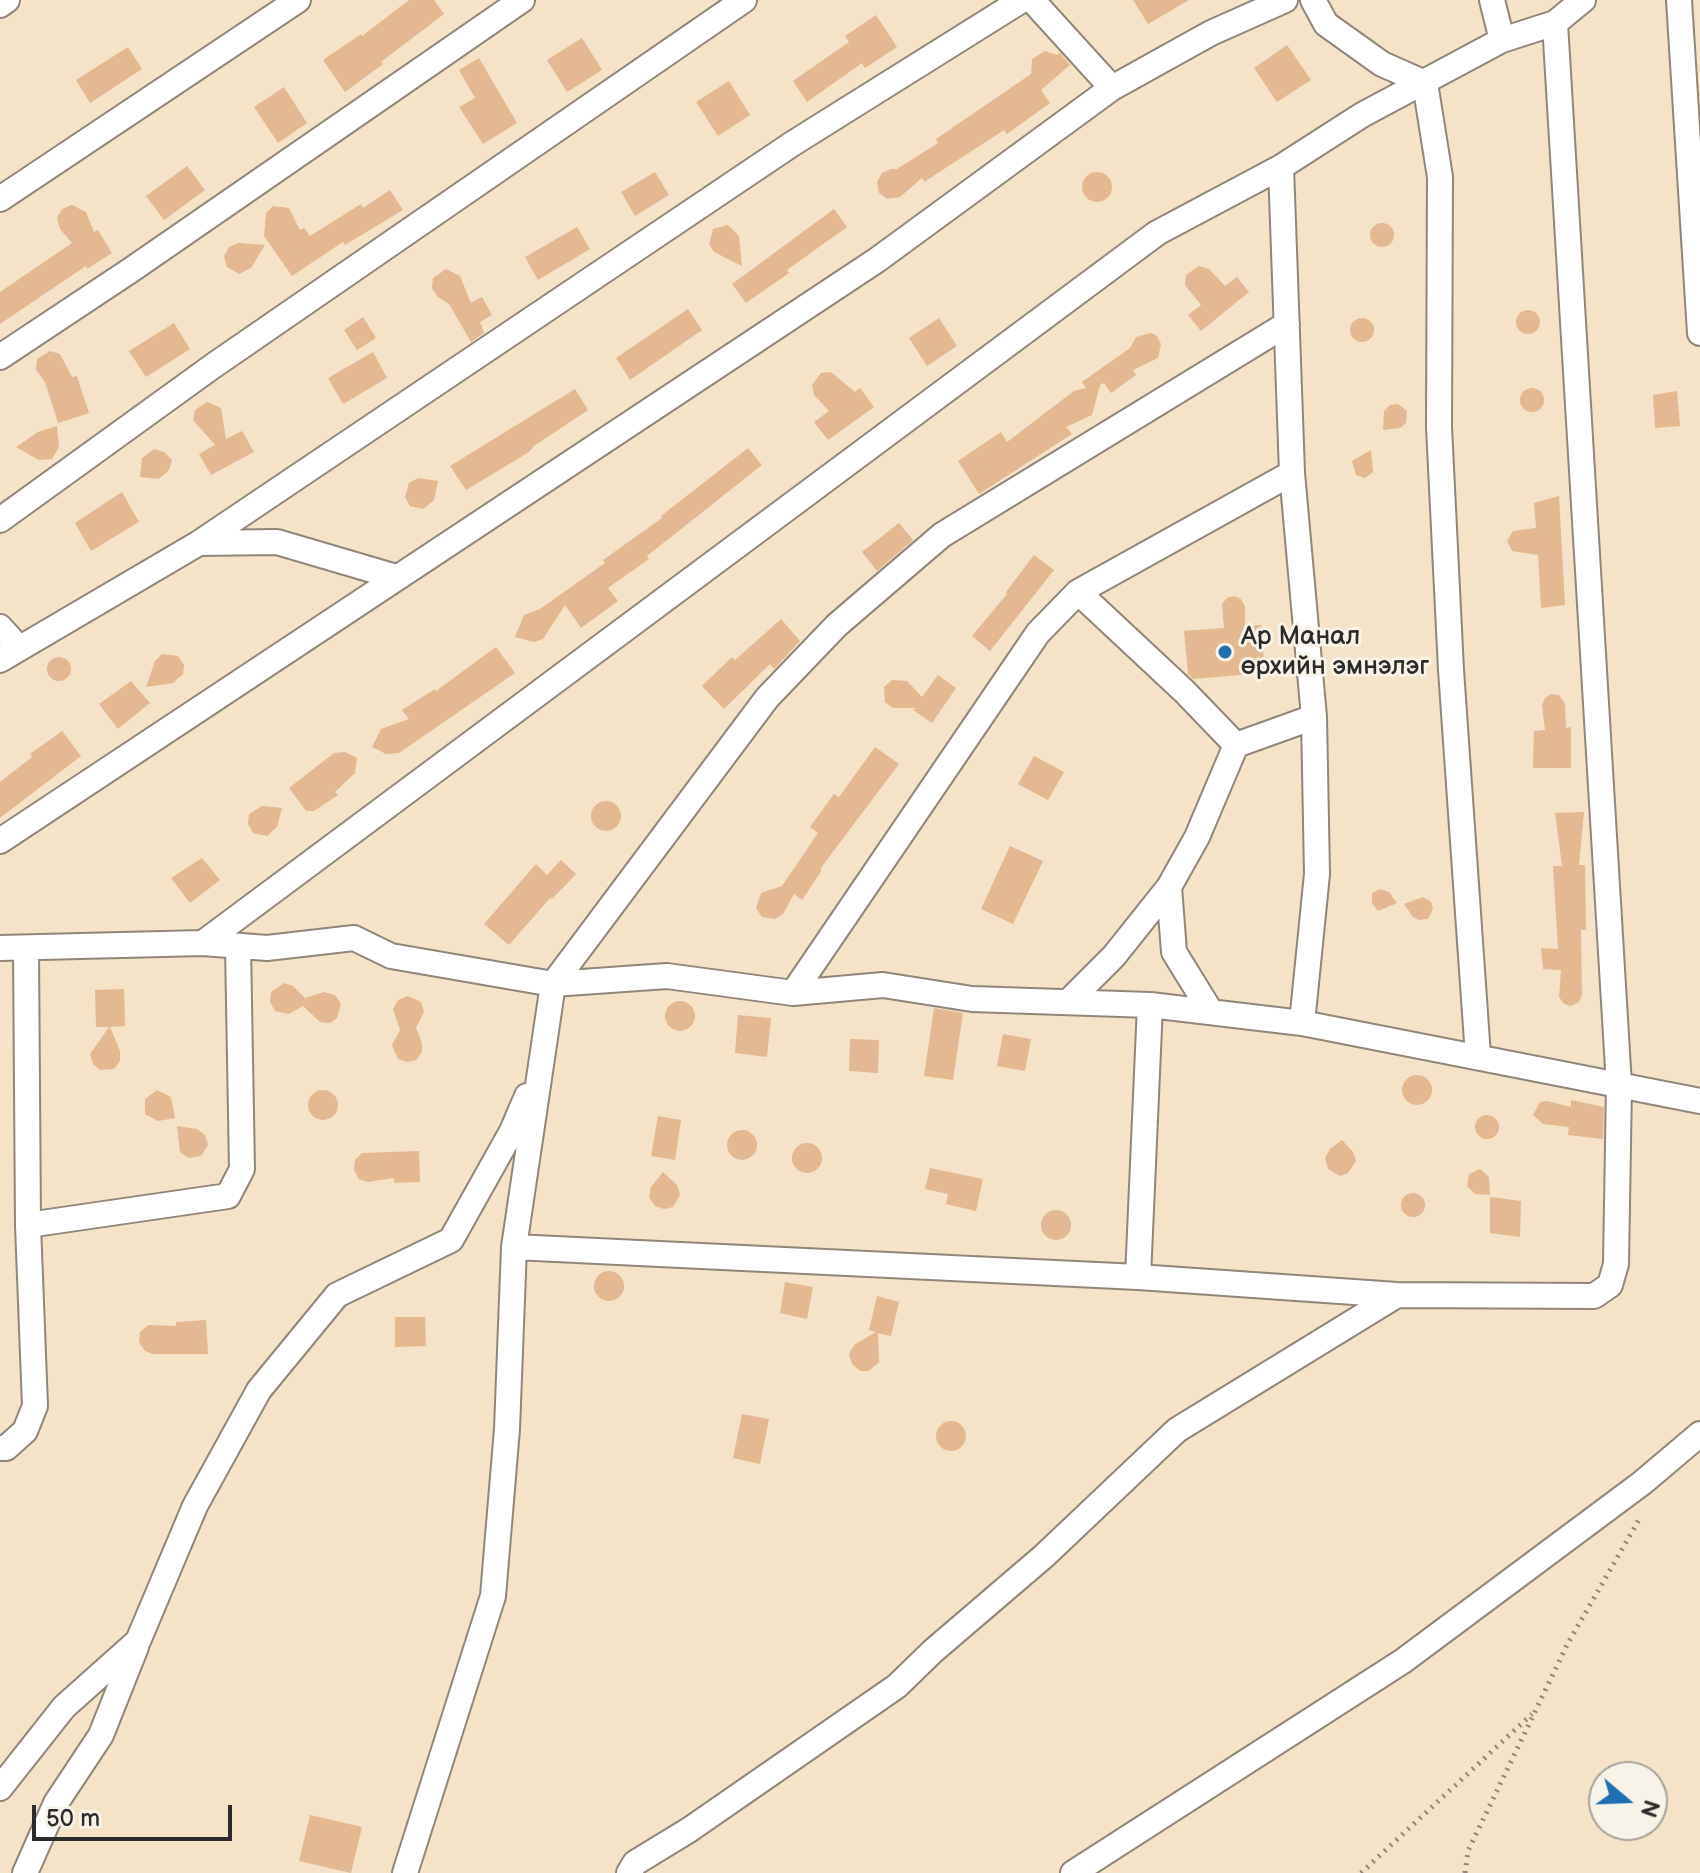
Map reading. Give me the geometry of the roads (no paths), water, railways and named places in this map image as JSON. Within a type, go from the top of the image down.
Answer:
[{"type":"street","points":[[0,5],[7,0]]},
{"type":"street","points":[[0,199],[298,0]]},
{"type":"street","points":[[0,357],[522,0]]},
{"type":"street","points":[[0,520],[213,366],[744,0]]},
{"type":"street","points":[[0,627],[9,653],[199,543],[792,144],[1022,0]]},
{"type":"street","points":[[1032,0],[1112,88]]},
{"type":"street","points":[[0,841],[877,260],[1112,88],[1211,33],[1285,0]]},
{"type":"street","points":[[1313,0],[1326,24],[1382,64],[1425,83]]},
{"type":"street","points":[[1492,0],[1502,40]]},
{"type":"street","points":[[203,943],[1157,233],[1281,167],[1362,115],[1502,40],[1555,23],[1583,0]]},
{"type":"street","points":[[1679,0],[1700,333]]},
{"type":"street","points":[[514,1247],[1138,1277],[1397,1295],[1594,1296],[1610,1285],[1616,1264],[1619,1085],[1555,23]]},
{"type":"street","points":[[1425,83],[1440,177],[1439,427],[1451,670],[1478,1056]]},
{"type":"street","points":[[1281,167],[1292,473],[1314,717],[1317,874],[1302,1023]]},
{"type":"street","points":[[405,1873],[493,1596],[507,1429],[514,1247],[553,984],[767,698],[837,625],[942,535],[1287,324]]},
{"type":"street","points":[[793,993],[1038,633],[1078,592],[1292,473]]},
{"type":"street","points":[[199,543],[277,542],[396,577]]},
{"type":"street","points":[[1078,592],[1185,692],[1236,745]]},
{"type":"street","points":[[1068,1002],[1114,956],[1169,887],[1197,837],[1236,745],[1314,717]]},
{"type":"street","points":[[1169,887],[1174,952],[1211,1012]]},
{"type":"street","points":[[0,948],[203,943],[267,948],[354,938],[391,956],[553,984],[667,976],[793,993],[883,985],[972,999],[1150,1005],[1302,1023],[1700,1101]]},
{"type":"street","points":[[28,1225],[228,1196],[242,1169],[238,946]]},
{"type":"street","points":[[0,1448],[6,1448],[25,1431],[35,1406],[28,1225],[26,948]]},
{"type":"street","points":[[1138,1277],[1150,1005]]},
{"type":"street","points":[[0,1788],[64,1707],[138,1641],[195,1506],[259,1390],[337,1295],[451,1240],[512,1131],[542,1058]]},
{"type":"street","points":[[629,1873],[635,1863],[689,1830],[897,1686],[1044,1556],[1177,1430],[1397,1295]]},
{"type":"street","points":[[1073,1873],[1403,1661],[1642,1483],[1700,1434]]},
{"type":"street","points":[[25,1873],[56,1803],[101,1735],[141,1634]]},
{"type":"place","name":"Ар Манал өрхийн эмнэлэг","points":[[1225,652]]}]
